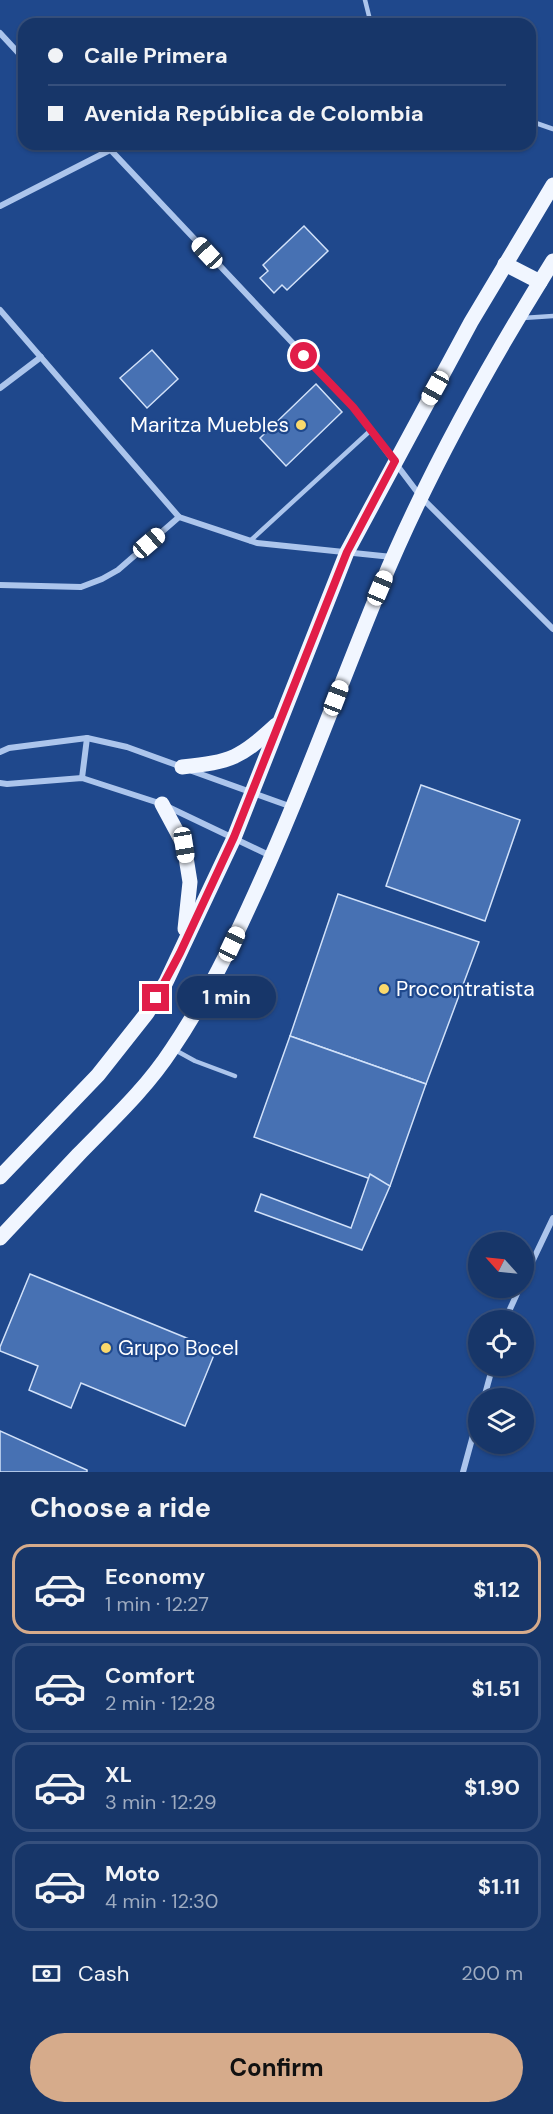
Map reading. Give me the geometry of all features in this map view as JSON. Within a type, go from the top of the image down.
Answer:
[{"type":"main road","points":[[0,1177],[98,1075],[128,1040],[147,1013],[180,953],[234,837],[347,552],[505,264],[553,185]]},
{"type":"main road","points":[[0,1238],[154,1075],[216,974],[273,857],[393,557],[421,497],[471,402],[553,261]]},
{"type":"main road","points":[[505,264],[540,282]]},
{"type":"main road","points":[[183,767],[218,764],[238,756],[255,745],[281,720]]},
{"type":"main road","points":[[162,804],[184,845],[190,882],[188,915],[180,953]]},
{"type":"street","points":[[0,33],[18,52]]},
{"type":"street","points":[[0,206],[110,150],[353,407],[421,497],[553,629]]},
{"type":"street","points":[[0,310],[179,517],[257,543],[393,557]]},
{"type":"street","points":[[0,388],[41,357]]},
{"type":"street","points":[[0,585],[81,587],[118,570],[179,517]]},
{"type":"street","points":[[0,752],[9,748],[87,738],[127,747],[293,807]]},
{"type":"street","points":[[82,778],[87,738]]},
{"type":"street","points":[[0,783],[82,778],[162,804],[273,857]]},
{"type":"street","points":[[534,1258],[553,1218]]},
{"type":"street","points":[[463,1472],[468,1454]]},
{"type":"lane","points":[[365,0],[370,18]]},
{"type":"lane","points":[[536,124],[553,129]]},
{"type":"lane","points":[[518,318],[553,316]]},
{"type":"lane","points":[[250,541],[371,430]]},
{"type":"lane","points":[[172,1049],[235,1076]]},
{"type":"building","points":[[304,226],[328,251],[287,290],[282,285],[274,293],[260,278],[268,271],[263,265]]},
{"type":"building","points":[[152,350],[178,379],[147,408],[120,378]]},
{"type":"building","name":"Maritza Muebles","points":[[316,384],[342,412],[286,466],[260,438]]},
{"type":"building","points":[[421,785],[520,820],[485,921],[386,886]]},
{"type":"building","name":"Procontratista","points":[[338,894],[479,942],[426,1084],[290,1036]]},
{"type":"building","points":[[290,1036],[426,1084],[390,1186],[254,1137]]},
{"type":"building","points":[[370,1174],[390,1186],[362,1250],[255,1211],[261,1194],[351,1228]]},
{"type":"building","name":"Grupo Bocel","points":[[30,1274],[216,1350],[185,1426],[81,1383],[71,1408],[29,1390],[38,1366],[0,1351],[0,1347]]},
{"type":"building","points":[[0,1431],[87,1470],[87,1472],[0,1472]]},
{"type":"place","name":"Maritza Muebles","points":[[301,425]]},
{"type":"place","name":"Procontratista","points":[[384,989]]},
{"type":"place","name":"Grupo Bocel","points":[[106,1348]]},
{"type":"route","points":[[156,998],[166,982],[234,837],[347,552],[395,461],[353,407],[304,356]]}]
